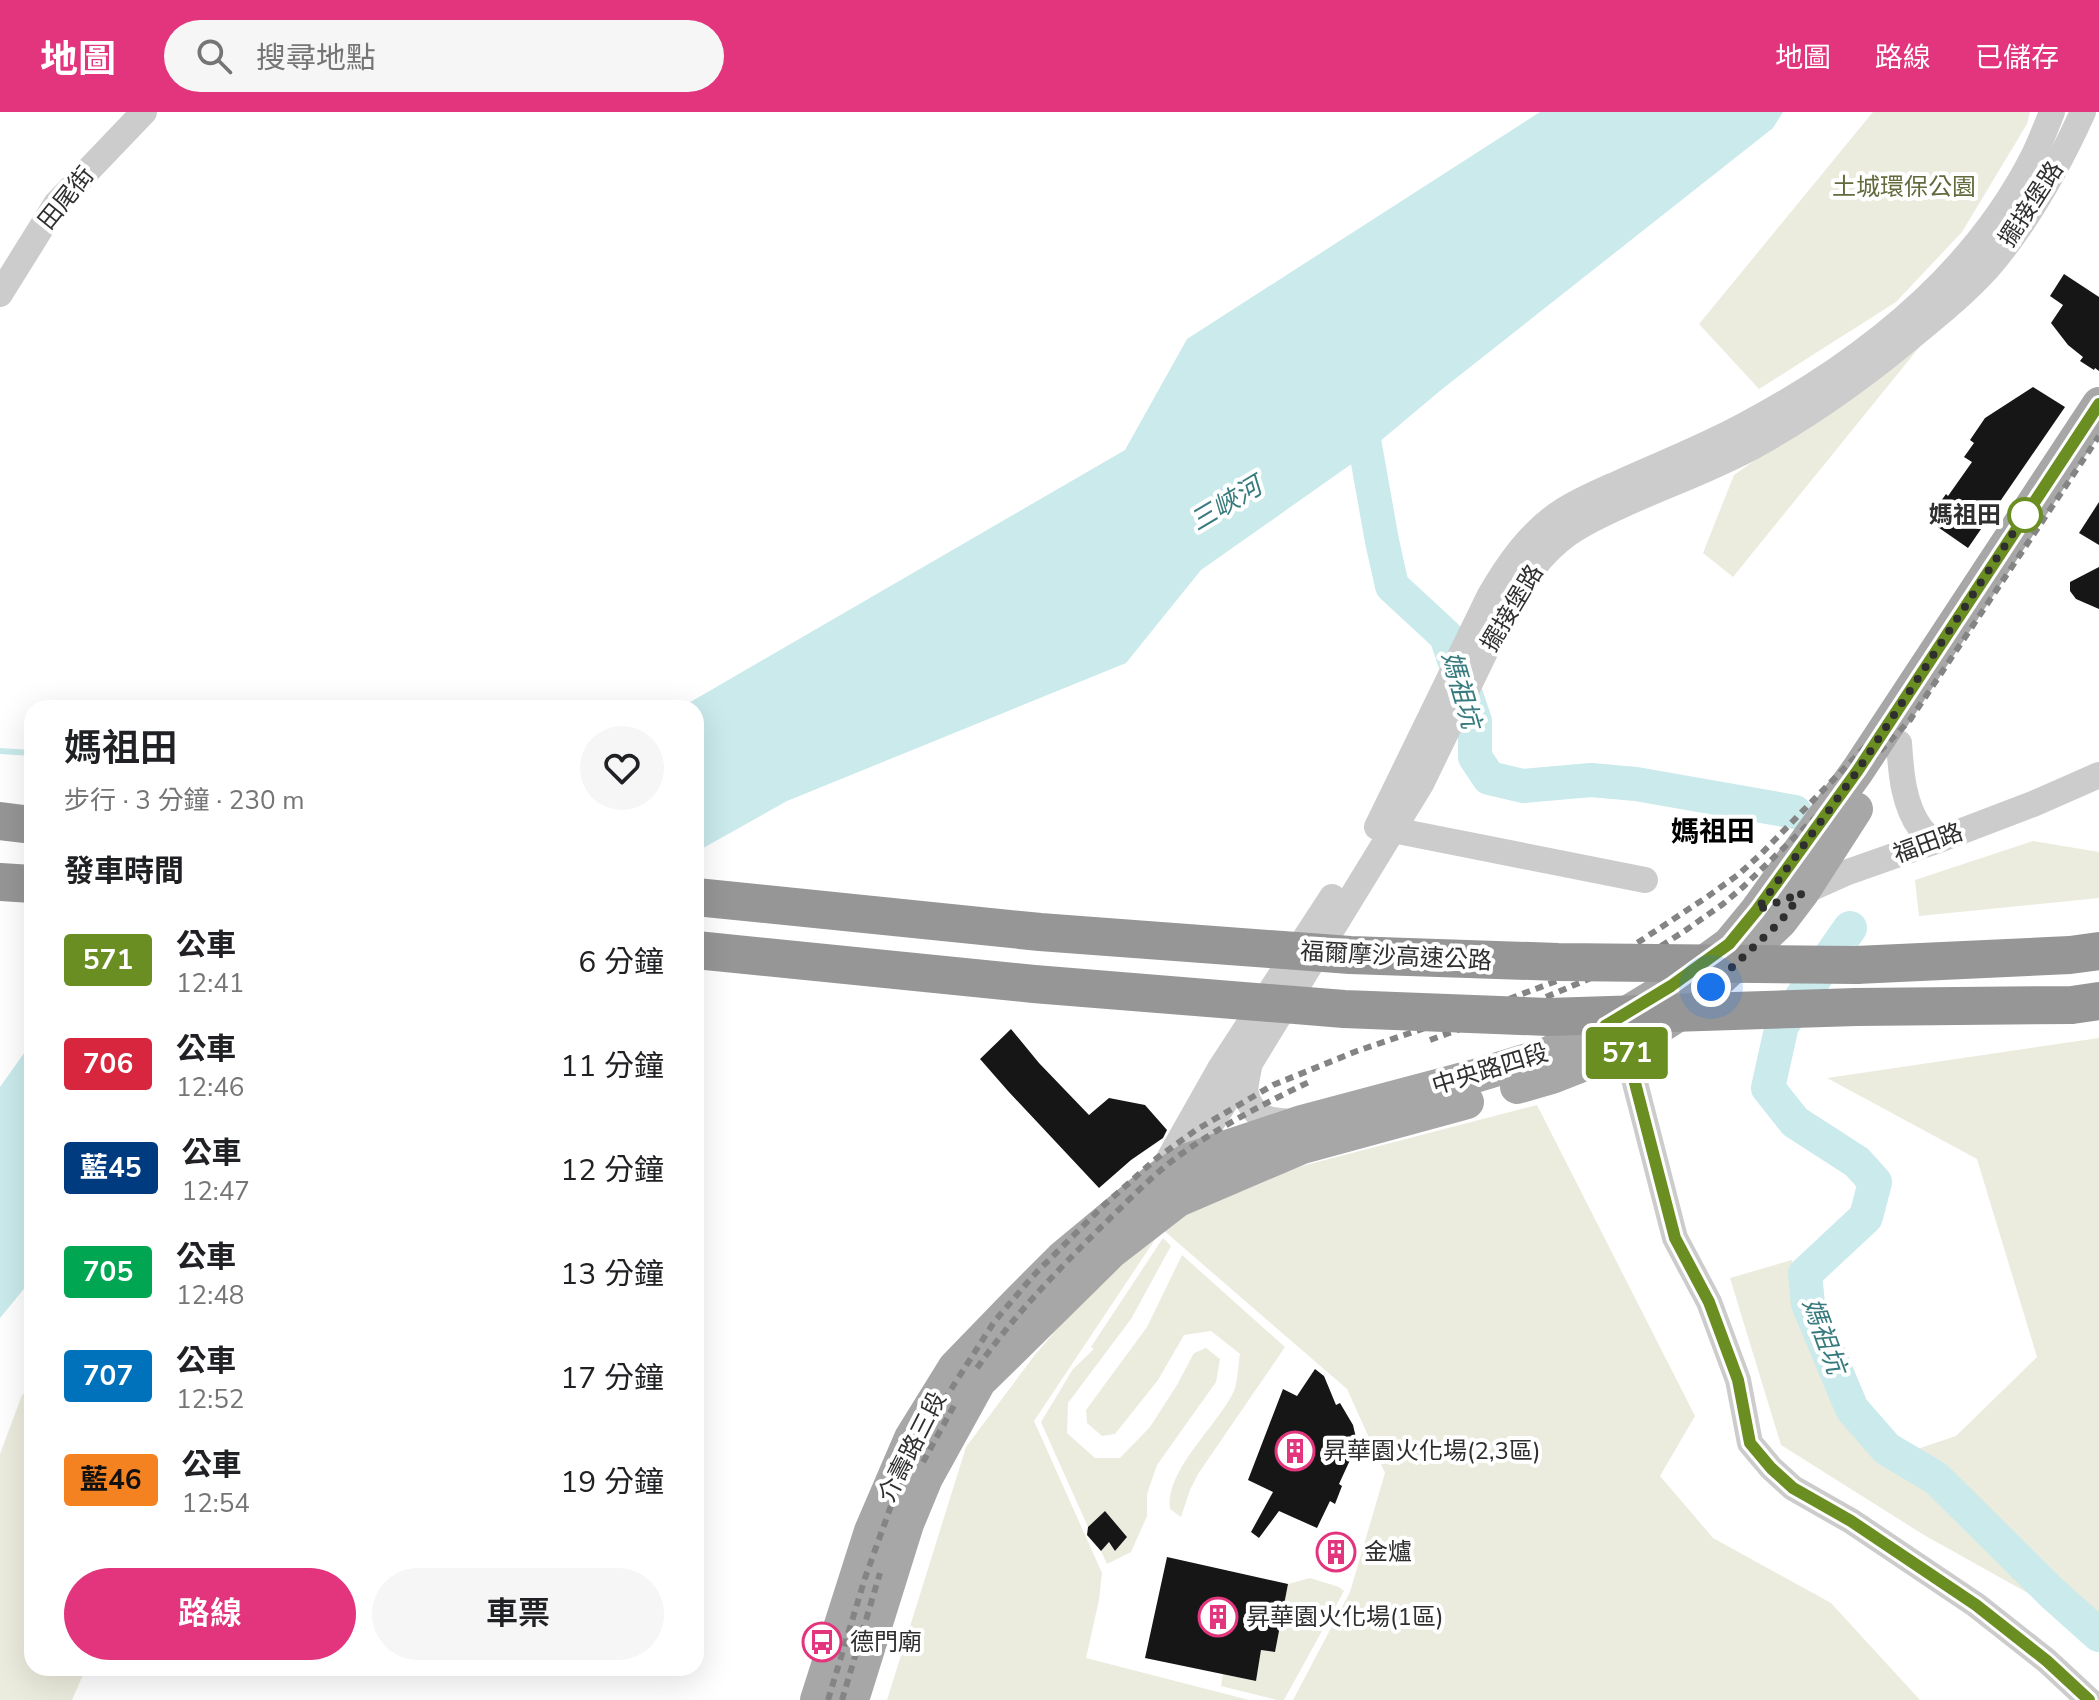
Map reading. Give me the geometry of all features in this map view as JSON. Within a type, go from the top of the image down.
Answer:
[{"type":"highway","points":[[0,821],[24,824]]},
{"type":"highway","points":[[0,882],[24,884]]},
{"type":"highway","name":"福爾摩沙高速公路","points":[[704,898],[1040,932],[1350,955],[1558,962],[1856,965],[2099,951]]},
{"type":"highway","points":[[704,951],[1034,984],[1344,1009],[1548,1017],[1856,1007],[2072,1005],[2099,1001]]},
{"type":"main road","name":"中央路四段","points":[[1167,1190],[1302,1147],[1552,1077],[1616,1037],[1671,986],[1729,944],[1778,896],[2099,404]]},
{"type":"main road","name":"中央路四段","points":[[1848,791],[1899,743],[2099,442]]},
{"type":"main road","name":"中央路四段","points":[[1167,1190],[1188,1160],[1302,1122],[1616,1037],[1689,1008],[1780,922],[1778,896]]},
{"type":"main road","name":"介壽路三段","points":[[817,1700],[871,1531],[911,1438],[955,1367],[1063,1257],[1167,1190]]},
{"type":"main road","name":"介壽路三段","points":[[852,1700],[912,1513],[926,1478],[979,1382],[1112,1251],[1167,1190]]},
{"type":"street","name":"田尾街","points":[[0,294],[56,204],[144,112]]},
{"type":"street","name":"擺接堡路","points":[[1188,1160],[1250,1063],[1411,781],[1497,604],[1503,572],[1528,541],[1560,513],[1741,427],[1838,369],[1884,335],[1931,294],[1999,213],[2033,157],[2052,112]]},
{"type":"street","name":"擺接堡路","points":[[1497,604],[1519,587],[1542,557],[1568,534],[1600,515],[1752,447],[1787,427],[1857,380],[1945,309],[1992,263],[2033,208],[2083,112]]},
{"type":"street","points":[[1899,743],[1908,803],[1922,831],[1936,841]]},
{"type":"street","name":"福田路","points":[[1778,896],[1936,841],[2099,775]]},
{"type":"street","points":[[1786,845],[1848,791]]},
{"type":"street","name":"擺接堡路","points":[[1167,1190],[1221,1067],[1385,828]]},
{"type":"street","points":[[1385,828],[1645,880]]},
{"type":"street","points":[[1616,1037],[1675,1238],[1709,1302],[1738,1380],[1750,1443],[1793,1488],[1851,1521],[1976,1605],[2047,1661],[2089,1700]]},
{"type":"street","points":[[1250,1063],[1246,1093],[1255,1112],[1270,1121],[1302,1122]]},
{"type":"green space","name":"土城環保公園","points":[[1873,112],[2030,112],[2027,124],[1962,232],[1896,302],[1759,389],[1699,324]]},
{"type":"green space","points":[[1926,339],[1733,577],[1703,553],[1734,475]]},
{"type":"green space","points":[[2033,841],[2099,852],[2099,898],[1919,916],[1915,880]]},
{"type":"green space","points":[[2099,1038],[2099,1633],[1924,1535],[1781,1445],[1730,1278],[1792,1260],[1819,1361],[1879,1462],[1956,1436],[2037,1357],[1977,1159],[1827,1078]]},
{"type":"green space","points":[[1537,1105],[1695,1416],[1660,1476],[1713,1538],[1831,1603],[1920,1700],[1293,1700],[1350,1592],[1385,1473],[1347,1389],[1162,1229],[1034,1421],[1102,1573],[1086,1658],[1249,1700],[887,1700],[966,1447],[1034,1356],[1116,1260],[1177,1210],[1302,1166]]},
{"type":"green space","points":[[1163,1238],[1171,1246],[1131,1319],[1068,1403],[1067,1433],[1095,1458],[1120,1458],[1150,1427],[1194,1353],[1206,1348],[1220,1359],[1216,1382],[1157,1465],[1147,1494],[1147,1516],[1131,1552],[1107,1564],[1101,1551],[1109,1542],[1115,1551],[1127,1537],[1105,1511],[1088,1527],[1041,1422],[1073,1369],[1094,1349],[1091,1347]]},
{"type":"green space","points":[[1182,1255],[1285,1347],[1198,1474],[1181,1517],[1170,1509],[1170,1494],[1175,1479],[1234,1391],[1240,1354],[1211,1331],[1184,1335],[1158,1380],[1115,1434],[1102,1436],[1087,1423],[1086,1410],[1147,1327]]},
{"type":"green space","points":[[24,1393],[24,1676],[82,1676],[72,1700],[0,1700],[0,1454]]},
{"type":"green space","points":[[1310,1578],[1344,1591],[1284,1700],[1221,1686],[1223,1674],[1256,1681],[1261,1650],[1275,1652],[1288,1584]]},
{"type":"water","name":"三峽河","points":[[1540,112],[1783,112],[1773,128],[1441,390],[1360,458],[1201,570],[1126,663],[787,801],[704,848],[704,700],[694,700],[1125,450],[1187,339]]},
{"type":"water","points":[[24,1053],[24,1289],[0,1318],[0,1087]]},
{"type":"building","points":[[2064,274],[2099,297],[2099,371],[2080,361],[2083,357],[2068,345],[2051,323],[2063,305],[2050,296]]},
{"type":"building","points":[[2033,387],[2065,407],[1968,548],[1932,523],[1940,511],[1936,508],[1972,462],[1964,457],[1974,443],[1970,440],[1985,418]]},
{"type":"building","points":[[2099,502],[2099,545],[2079,533]]},
{"type":"building","points":[[2099,567],[2099,609],[2076,599],[2070,591],[2070,582]]},
{"type":"building","points":[[1011,1029],[1089,1115],[1109,1098],[1145,1105],[1167,1130],[1163,1138],[1099,1188],[980,1059]]},
{"type":"building","name":"昇華園火化場(2,3區)","points":[[1315,1369],[1324,1376],[1336,1405],[1340,1403],[1353,1425],[1357,1442],[1328,1450],[1350,1460],[1339,1484],[1342,1486],[1335,1504],[1330,1501],[1317,1528],[1279,1511],[1259,1538],[1251,1532],[1273,1492],[1248,1480],[1283,1389],[1297,1396]]},
{"type":"building","points":[[1105,1511],[1127,1537],[1115,1551],[1109,1542],[1101,1551],[1087,1535],[1088,1527]]},
{"type":"building","name":"金爐","points":[[1333,1536],[1353,1546],[1340,1569],[1320,1558]]},
{"type":"building","name":"昇華園火化場(1區)","points":[[1167,1557],[1288,1584],[1275,1652],[1261,1650],[1256,1681],[1145,1658]]},
{"type":"waterway","name":"媽祖坑","points":[[1359,412],[1392,586],[1446,636],[1475,721],[1475,757],[1489,778],[1523,786],[1591,780],[1636,784],[1795,812]]},
{"type":"waterway","points":[[0,751],[24,752]]},
{"type":"waterway","name":"媽祖坑","points":[[1850,928],[1782,1025],[1768,1088],[1795,1122],[1857,1162],[1875,1182],[1866,1217],[1805,1274],[1808,1304],[1852,1409],[1887,1449],[1936,1478],[2099,1635]]},
{"type":"railway","points":[[828,1700],[865,1578],[901,1478],[932,1419],[994,1322],[1033,1276],[1103,1206],[1157,1158],[1196,1130],[1273,1085],[1357,1051],[1554,982],[1628,949],[1739,874],[1898,713],[2099,410]]},
{"type":"railway","points":[[1546,997],[1650,953],[1686,930],[1743,887],[1821,812],[1910,720],[2099,436]]},
{"type":"railway","points":[[1430,1040],[1520,1007]]},
{"type":"railway","points":[[977,1368],[1049,1280],[1156,1174],[1192,1146],[1225,1126],[1309,1082]]},
{"type":"railway","points":[[923,1462],[956,1402]]},
{"type":"railway","points":[[842,1700],[880,1573]]},
{"type":"bus line","name":"571","points":[[2089,1700],[2047,1661],[1976,1605],[1851,1521],[1793,1488],[1750,1443],[1738,1380],[1709,1302],[1675,1238],[1626,1048],[1605,1026],[1671,986],[1729,944],[1757,910],[1858,770],[2099,404]]},
{"type":"place","name":"媽祖田","points":[[2025,515]]},
{"type":"place","name":"昇華園火化場(2,3區)","points":[[1295,1451]]},
{"type":"place","name":"金爐","points":[[1336,1552]]},
{"type":"place","name":"昇華園火化場(1區)","points":[[1218,1617]]},
{"type":"place","name":"德門廟","points":[[822,1642]]},
{"type":"district","name":"媽祖田","points":[[1713,832]]},
{"type":"route","points":[[1711,987],[1780,922],[1802,893],[1757,910],[1858,770],[2025,515]]}]
